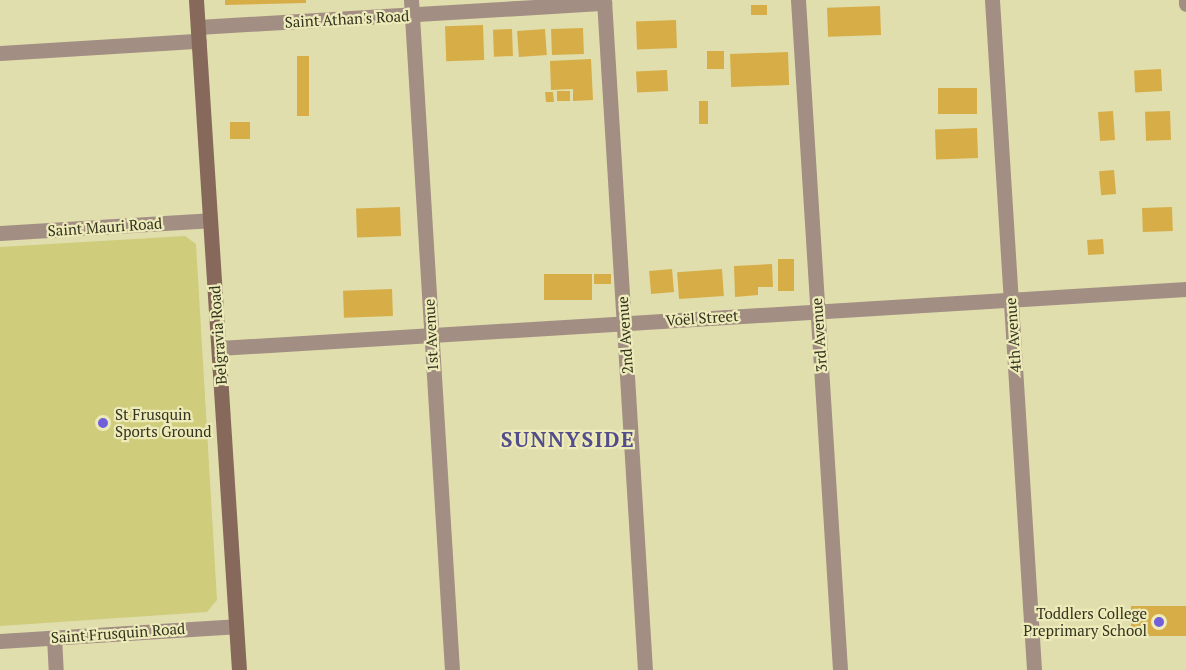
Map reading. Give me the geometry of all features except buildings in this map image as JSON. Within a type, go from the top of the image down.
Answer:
[{"type":"street","name":"Belgravia Road","points":[[196,0],[239,670]]},
{"type":"street","name":"3rd Avenue","points":[[798,0],[840,670]]},
{"type":"street","name":"4th Avenue","points":[[992,0],[1034,670]]},
{"type":"street","name":"Saint Athan's Road","points":[[0,53],[199,34],[412,8],[604,2]]},
{"type":"street","name":"2nd Avenue","points":[[604,2],[645,670]]},
{"type":"street","name":"1st Avenue","points":[[412,8],[452,670]]},
{"type":"street","name":"Saint Mauri Road","points":[[0,234],[210,220]]},
{"type":"street","name":"Voël Street","points":[[219,348],[1186,289]]},
{"type":"street","name":"Saint Frusquin Road","points":[[0,641],[236,626]]},
{"type":"street","points":[[54,637],[56,670]]},
{"type":"shaded area","name":"St Frusquin Sports Ground","points":[[185,236],[196,244],[217,600],[207,612],[0,626],[0,247]]},
{"type":"place","name":"St Frusquin Sports Ground","points":[[103,423]]},
{"type":"place","name":"Toddlers College Preprimary School","points":[[1159,622]]},
{"type":"district","name":"SUNNYSIDE","points":[[568,439]]}]
